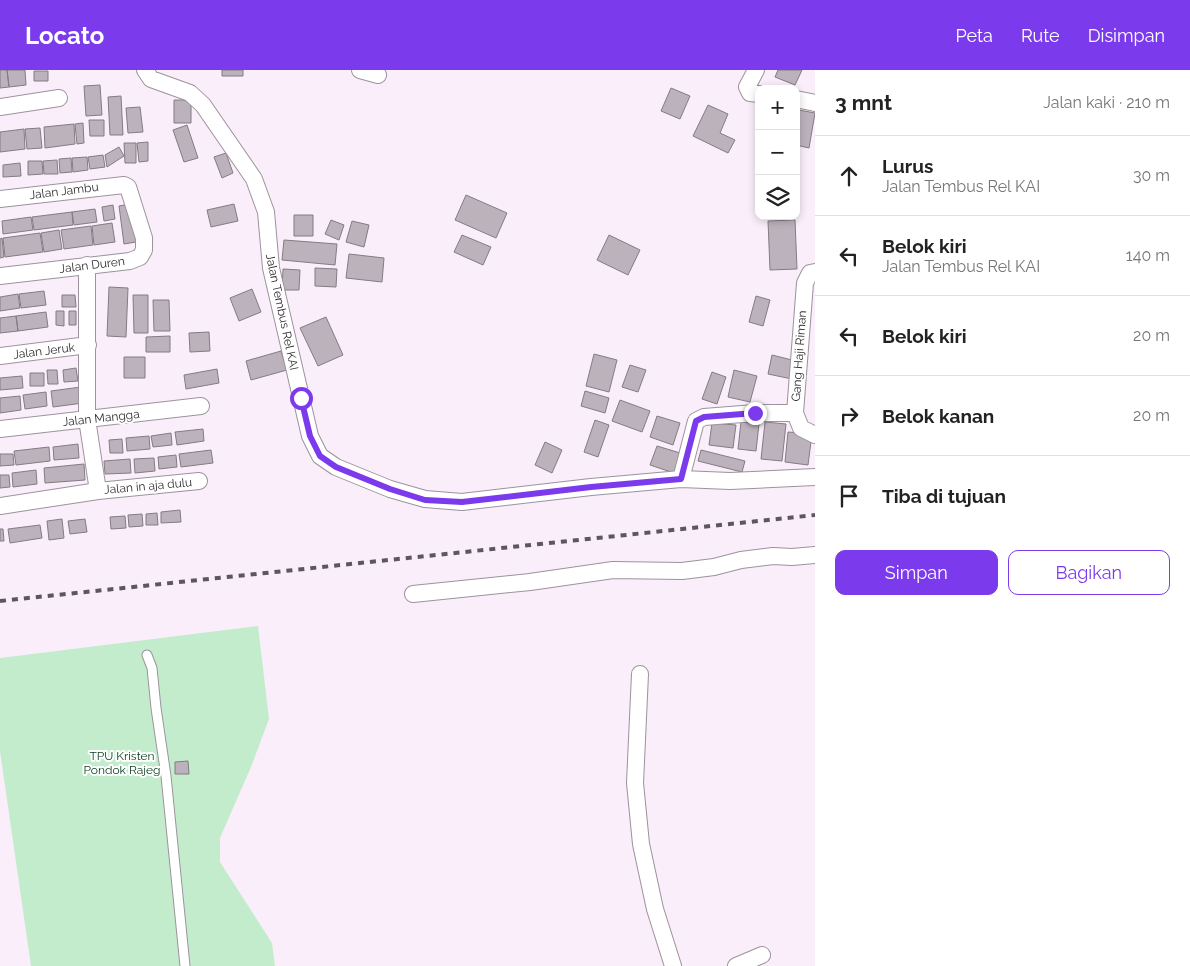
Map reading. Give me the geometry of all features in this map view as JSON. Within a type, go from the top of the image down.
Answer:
[{"type":"street","name":"Jalan Tembus Rel KAI","points":[[145,70],[152,79],[190,93],[203,105],[254,179],[266,212],[271,268],[310,436],[320,456],[336,467],[390,489],[425,500],[462,502],[681,479],[730,481],[815,477]]},
{"type":"street","points":[[360,70],[378,75]]},
{"type":"street","points":[[755,94],[750,93],[747,87],[756,70]]},
{"type":"street","points":[[0,107],[59,98]]},
{"type":"street","points":[[800,100],[815,103]]},
{"type":"street","name":"Jalan Jambu","points":[[0,199],[120,185],[128,187]]},
{"type":"street","name":"Jalan Duren","points":[[0,276],[130,261],[140,257],[144,250],[144,238],[128,187]]},
{"type":"street","name":"Jalan Jeruk","points":[[87,265],[87,420],[98,491]]},
{"type":"street","name":"Gang Haji Riman","points":[[815,272],[810,273],[804,283],[795,413],[802,428],[815,434]]},
{"type":"street","name":"Jalan Jeruk","points":[[0,356],[88,345]]},
{"type":"street","name":"Jalan Mangga","points":[[0,429],[201,406]]},
{"type":"street","points":[[681,479],[696,421],[704,417],[755,413],[795,413]]},
{"type":"street","name":"Jalan in aja dulu","points":[[0,506],[98,491],[198,481]]},
{"type":"street","points":[[413,594],[521,583],[613,570],[682,571],[773,556],[815,555]]},
{"type":"street","points":[[640,674],[635,783],[641,844],[655,909],[673,966]]},
{"type":"street","points":[[736,966],[762,955]]},
{"type":"lane","points":[[147,655],[152,668],[166,776],[185,966]]},
{"type":"green space","name":"TPU Kristen Pondok Rajeg","points":[[258,626],[269,719],[251,767],[220,838],[220,862],[272,943],[275,966],[31,966],[0,751],[0,658]]},
{"type":"building","points":[[0,70],[7,70],[9,87],[0,88]]},
{"type":"building","points":[[7,70],[25,70],[26,85],[9,87]]},
{"type":"building","points":[[222,70],[243,70],[243,76],[222,76]]},
{"type":"building","points":[[778,70],[802,70],[795,85],[775,77]]},
{"type":"building","points":[[34,71],[48,71],[48,81],[34,81]]},
{"type":"building","points":[[100,85],[102,115],[86,116],[84,86]]},
{"type":"building","points":[[671,88],[690,96],[680,119],[661,111]]},
{"type":"building","points":[[121,96],[123,135],[110,135],[108,97]]},
{"type":"building","points":[[174,100],[191,100],[191,123],[174,123]]},
{"type":"building","points":[[708,105],[728,114],[720,133],[735,140],[728,153],[693,136]]},
{"type":"building","points":[[140,107],[143,132],[128,133],[126,108]]},
{"type":"building","points":[[800,110],[815,113],[809,148],[800,146]]},
{"type":"building","points":[[89,120],[104,120],[104,136],[90,136]]},
{"type":"building","points":[[83,123],[84,143],[77,144],[75,124]]},
{"type":"building","points":[[74,124],[75,144],[45,148],[44,127]]},
{"type":"building","points":[[187,125],[198,158],[184,162],[173,130]]},
{"type":"building","points":[[40,128],[42,148],[27,149],[25,129]]},
{"type":"building","points":[[24,129],[25,149],[0,152],[0,132]]},
{"type":"building","points":[[148,142],[148,161],[139,162],[137,143]]},
{"type":"building","points":[[124,143],[136,143],[136,163],[125,163]]},
{"type":"building","points":[[119,147],[124,156],[107,167],[105,155]]},
{"type":"building","points":[[226,153],[233,173],[222,178],[214,157]]},
{"type":"building","points":[[103,155],[105,167],[90,169],[88,157]]},
{"type":"building","points":[[87,157],[88,170],[73,172],[72,158]]},
{"type":"building","points":[[71,158],[72,172],[60,173],[59,159]]},
{"type":"building","points":[[57,160],[58,174],[44,174],[43,161]]},
{"type":"building","points":[[28,161],[42,161],[43,174],[28,175]]},
{"type":"building","points":[[20,163],[21,176],[3,177],[3,165]]},
{"type":"building","points":[[466,195],[507,213],[496,238],[455,220]]},
{"type":"building","points":[[130,204],[136,242],[124,244],[119,206]]},
{"type":"building","points":[[234,204],[238,221],[211,227],[207,210]]},
{"type":"building","points":[[113,205],[115,219],[104,221],[102,207]]},
{"type":"building","points":[[95,209],[97,222],[74,225],[72,212]]},
{"type":"building","points":[[72,212],[73,225],[34,230],[32,217]]},
{"type":"building","points":[[294,215],[313,215],[313,236],[294,236]]},
{"type":"building","points":[[31,217],[33,230],[3,234],[2,221]]},
{"type":"building","points":[[331,220],[344,225],[339,240],[325,234]]},
{"type":"building","points":[[795,220],[797,269],[770,270],[768,221]]},
{"type":"building","points":[[352,221],[369,225],[364,247],[346,242]]},
{"type":"building","points":[[112,223],[115,242],[94,245],[92,226]]},
{"type":"building","points":[[91,226],[93,245],[64,249],[61,230]]},
{"type":"building","points":[[59,230],[62,249],[44,252],[41,233]]},
{"type":"building","points":[[40,233],[43,252],[5,257],[3,238]]},
{"type":"building","points":[[462,235],[491,247],[483,265],[454,252]]},
{"type":"building","points":[[609,235],[640,250],[628,275],[597,260]]},
{"type":"building","points":[[2,238],[4,257],[0,258],[0,239]]},
{"type":"building","points":[[284,240],[337,244],[335,265],[282,260]]},
{"type":"building","points":[[349,254],[384,258],[382,282],[346,278]]},
{"type":"building","points":[[315,268],[337,269],[336,287],[315,286]]},
{"type":"building","points":[[283,269],[300,270],[299,290],[282,290]]},
{"type":"building","points":[[109,287],[128,288],[126,337],[107,336]]},
{"type":"building","points":[[252,289],[261,312],[239,321],[230,298]]},
{"type":"building","points":[[44,291],[46,305],[21,308],[19,294]]},
{"type":"building","points":[[18,294],[20,308],[0,311],[0,297]]},
{"type":"building","points":[[62,295],[75,295],[76,307],[62,307]]},
{"type":"building","points":[[133,295],[148,295],[148,333],[134,333]]},
{"type":"building","points":[[756,296],[770,300],[763,326],[749,322]]},
{"type":"building","points":[[153,300],[169,300],[170,331],[154,331]]},
{"type":"building","points":[[56,311],[64,311],[64,326],[56,325]]},
{"type":"building","points":[[69,311],[76,311],[76,325],[69,325]]},
{"type":"building","points":[[46,312],[48,327],[18,331],[16,316]]},
{"type":"building","points":[[16,316],[18,331],[0,333],[0,318]]},
{"type":"building","points":[[326,317],[343,355],[318,366],[300,328]]},
{"type":"building","points":[[209,332],[210,351],[190,352],[189,333]]},
{"type":"building","points":[[170,336],[170,352],[146,352],[146,337]]},
{"type":"building","points":[[281,351],[287,370],[251,380],[246,361]]},
{"type":"building","points":[[594,354],[617,360],[609,392],[586,386]]},
{"type":"building","points":[[772,355],[796,361],[792,379],[768,374]]},
{"type":"building","points":[[124,357],[145,357],[145,378],[124,378]]},
{"type":"building","points":[[630,365],[646,370],[638,392],[622,387]]},
{"type":"building","points":[[76,368],[78,381],[64,382],[63,370]]},
{"type":"building","points":[[217,369],[219,383],[186,389],[184,375]]},
{"type":"building","points":[[47,370],[57,370],[58,384],[48,384]]},
{"type":"building","points":[[734,370],[757,376],[750,402],[728,397]]},
{"type":"building","points":[[712,372],[726,377],[717,404],[702,399]]},
{"type":"building","points":[[30,373],[44,373],[44,386],[30,386]]},
{"type":"building","points":[[22,376],[23,388],[0,390],[0,378]]},
{"type":"building","points":[[81,387],[83,403],[53,407],[51,391]]},
{"type":"building","points":[[585,391],[609,398],[605,413],[581,406]]},
{"type":"building","points":[[46,392],[47,406],[25,409],[23,395]]},
{"type":"building","points":[[20,396],[21,410],[0,413],[0,398]]},
{"type":"building","points":[[620,400],[650,411],[642,432],[612,421]]},
{"type":"building","points":[[657,416],[680,423],[673,445],[650,437]]},
{"type":"building","points":[[595,420],[609,425],[598,457],[584,452]]},
{"type":"building","points":[[741,422],[759,424],[756,451],[738,449]]},
{"type":"building","points":[[765,422],[786,424],[782,461],[761,459]]},
{"type":"building","points":[[712,423],[736,425],[733,448],[709,445]]},
{"type":"building","points":[[203,429],[204,441],[177,445],[175,432]]},
{"type":"building","points":[[788,432],[812,434],[808,465],[785,462]]},
{"type":"building","points":[[171,433],[172,445],[153,447],[151,436]]},
{"type":"building","points":[[149,436],[150,449],[127,451],[126,438]]},
{"type":"building","points":[[122,439],[123,453],[110,453],[109,440]]},
{"type":"building","points":[[545,442],[562,450],[552,473],[535,465]]},
{"type":"building","points":[[78,444],[79,458],[54,460],[53,447]]},
{"type":"building","points":[[657,446],[687,455],[680,475],[650,465]]},
{"type":"building","points":[[49,447],[50,461],[16,465],[14,451]]},
{"type":"building","points":[[211,450],[213,463],[181,467],[179,454]]},
{"type":"building","points":[[701,450],[745,461],[742,472],[698,461]]},
{"type":"building","points":[[0,454],[13,454],[14,465],[0,466]]},
{"type":"building","points":[[176,455],[177,467],[159,469],[158,457]]},
{"type":"building","points":[[154,458],[155,471],[135,473],[134,459]]},
{"type":"building","points":[[130,459],[131,473],[105,474],[104,461]]},
{"type":"building","points":[[84,464],[85,480],[45,483],[44,468]]},
{"type":"building","points":[[36,470],[37,484],[13,487],[12,473]]},
{"type":"building","points":[[0,475],[9,475],[10,487],[0,488]]},
{"type":"building","points":[[180,510],[181,522],[161,523],[161,512]]},
{"type":"building","points":[[157,513],[158,525],[146,525],[146,514]]},
{"type":"building","points":[[142,514],[143,526],[129,527],[128,515]]},
{"type":"building","points":[[125,516],[126,528],[111,529],[110,517]]},
{"type":"building","points":[[62,519],[64,538],[49,540],[47,521]]},
{"type":"building","points":[[85,519],[87,532],[70,534],[68,521]]},
{"type":"building","points":[[40,525],[42,538],[10,543],[8,529]]},
{"type":"building","points":[[0,529],[3,529],[4,541],[0,541]]},
{"type":"building","points":[[188,761],[189,774],[175,774],[175,762]]},
{"type":"railway","points":[[0,601],[815,515]]},
{"type":"route","points":[[301,398],[310,436],[320,456],[336,467],[390,489],[425,500],[462,502],[681,479],[696,421],[704,417],[755,413]]}]
